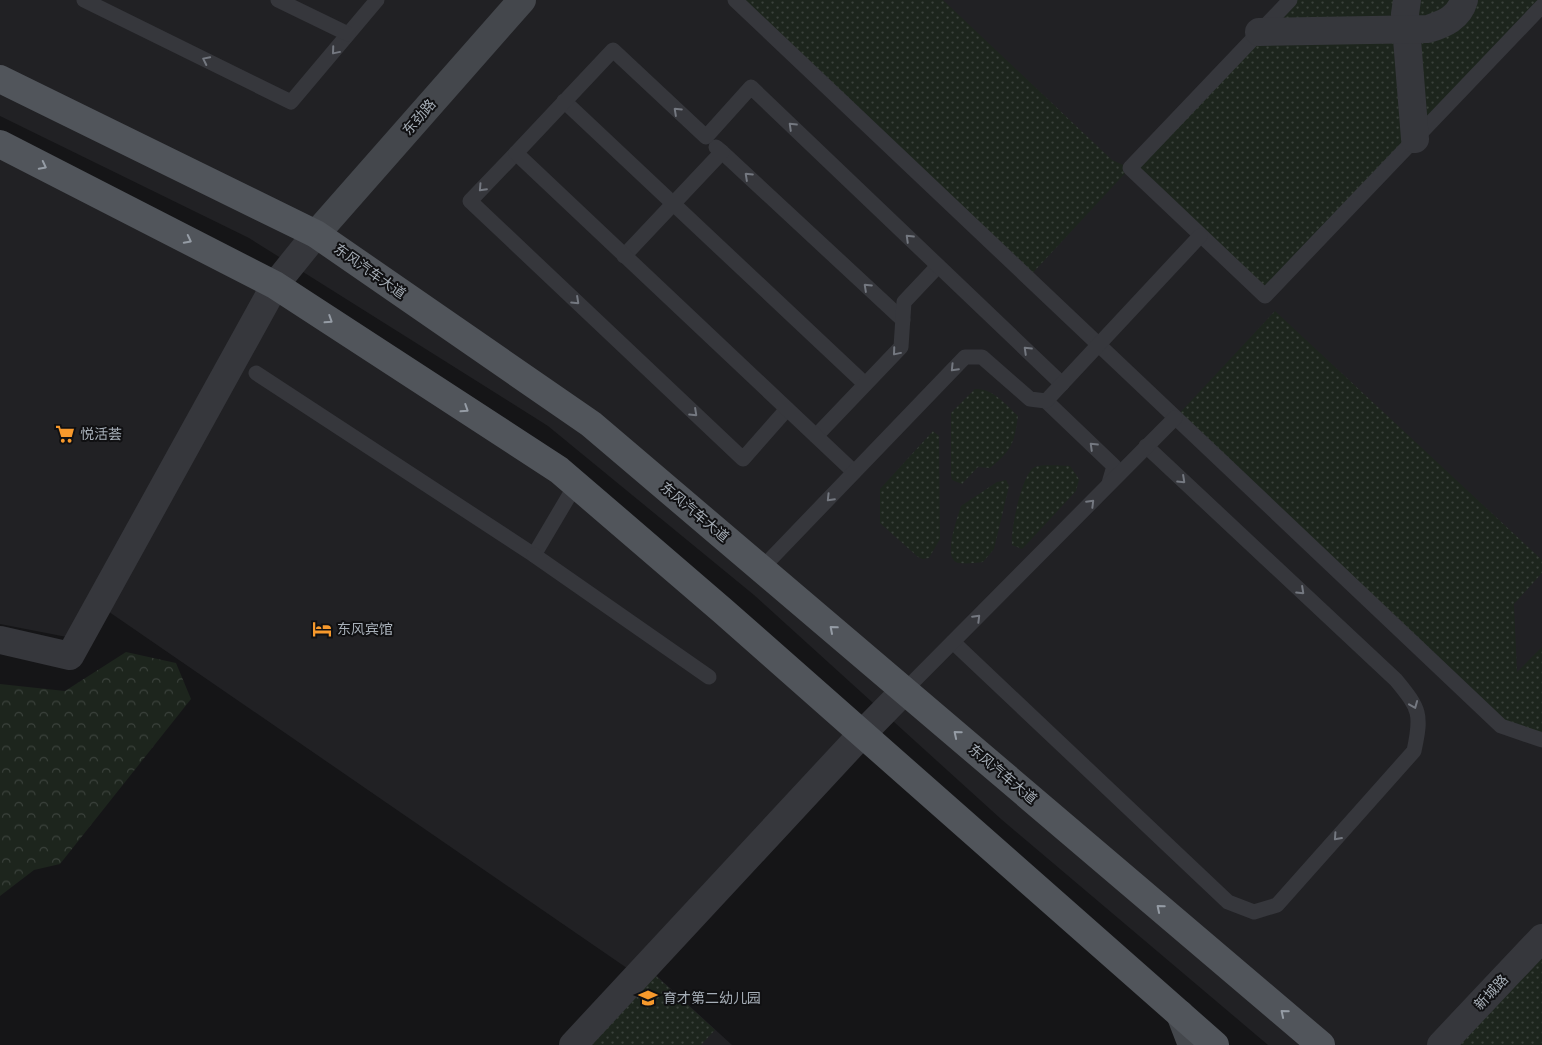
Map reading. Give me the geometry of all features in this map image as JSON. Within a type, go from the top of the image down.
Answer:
[{"type":"main road","name":"东风汽车大道","points":[[0,79],[316,234],[591,424],[1321,1045]]},
{"type":"main road","points":[[0,144],[275,285],[559,470],[1216,1045]]},
{"type":"street","name":"东劲路","points":[[316,234],[522,0]]},
{"type":"street","points":[[1407,0],[1406,30],[1415,139]]},
{"type":"street","points":[[1259,32],[1428,29],[1447,23],[1462,9],[1464,0]]},
{"type":"street","points":[[0,640],[70,656],[275,285],[316,234]]},
{"type":"street","points":[[573,1045],[905,690]]},
{"type":"street","name":"新城路","points":[[1441,1045],[1542,938]]},
{"type":"street","points":[[1180,1014],[1192,1045]]},
{"type":"lane","points":[[84,0],[291,102],[377,0]]},
{"type":"lane","points":[[278,0],[348,34]]},
{"type":"lane","points":[[734,0],[1501,726],[1542,740]]},
{"type":"lane","points":[[1290,0],[1130,168],[1265,296],[1542,6]]},
{"type":"lane","points":[[788,410],[743,459],[470,201],[612,50],[903,320]]},
{"type":"lane","points":[[706,137],[751,88],[1062,384]]},
{"type":"lane","points":[[564,101],[865,384]]},
{"type":"lane","points":[[624,256],[722,152]]},
{"type":"lane","points":[[516,153],[854,472]]},
{"type":"lane","points":[[1046,401],[1200,236]]},
{"type":"lane","points":[[816,436],[901,347],[904,302],[938,266]]},
{"type":"lane","points":[[762,568],[965,357],[982,357],[1030,398],[1046,401],[1114,466],[1109,484]]},
{"type":"lane","points":[[256,373],[534,555],[710,677]]},
{"type":"lane","points":[[905,690],[1175,418]]},
{"type":"lane","points":[[953,642],[1228,902],[1254,912],[1277,905],[1414,751],[1419,725],[1416,703],[1396,680],[1146,446]]},
{"type":"lane","points":[[534,555],[576,484]]},
{"type":"shaded area","points":[[0,0],[1542,0],[1542,1045],[1268,1045],[1001,819],[754,595],[548,426],[249,238],[0,116]]},
{"type":"shaded area","points":[[0,152],[275,285],[559,470],[862,734],[646,966],[732,1045],[573,1045],[637,975],[99,605],[72,638],[0,624]]},
{"type":"green space","points":[[735,0],[943,0],[1112,160],[1130,168],[1028,278]]},
{"type":"green space","points":[[1290,0],[1542,0],[1265,296],[1130,168]]},
{"type":"green space","points":[[1275,311],[1542,560],[1542,573],[1514,604],[1517,672],[1542,647],[1542,740],[1501,726],[1175,418]]},
{"type":"green space","points":[[975,389],[982,389],[993,394],[1018,416],[1011,446],[1003,456],[990,468],[978,467],[962,484],[952,480],[951,475],[951,413]]},
{"type":"green space","points":[[933,431],[939,436],[940,539],[929,558],[923,559],[918,557],[880,523],[880,489]]},
{"type":"green space","points":[[1047,465],[1070,466],[1079,479],[1076,491],[1022,549],[1012,545],[1013,528],[1021,490],[1030,471],[1035,467]]},
{"type":"green space","points":[[1006,480],[1009,486],[994,549],[983,562],[959,563],[954,560],[951,554],[952,538],[961,506],[997,482]]},
{"type":"green space","points":[[126,652],[176,663],[191,699],[60,864],[34,870],[0,896],[0,684],[65,691]]},
{"type":"green space","points":[[1542,938],[1542,1045],[1441,1045]]},
{"type":"green space","name":"育才第二幼儿园","points":[[646,967],[715,1030],[701,1045],[573,1045]]},
{"type":"place","name":"悦活荟","points":[[65,434]]},
{"type":"place","name":"东风宾馆","points":[[322,629]]},
{"type":"place","name":"育才第二幼儿园","points":[[648,998]]}]
